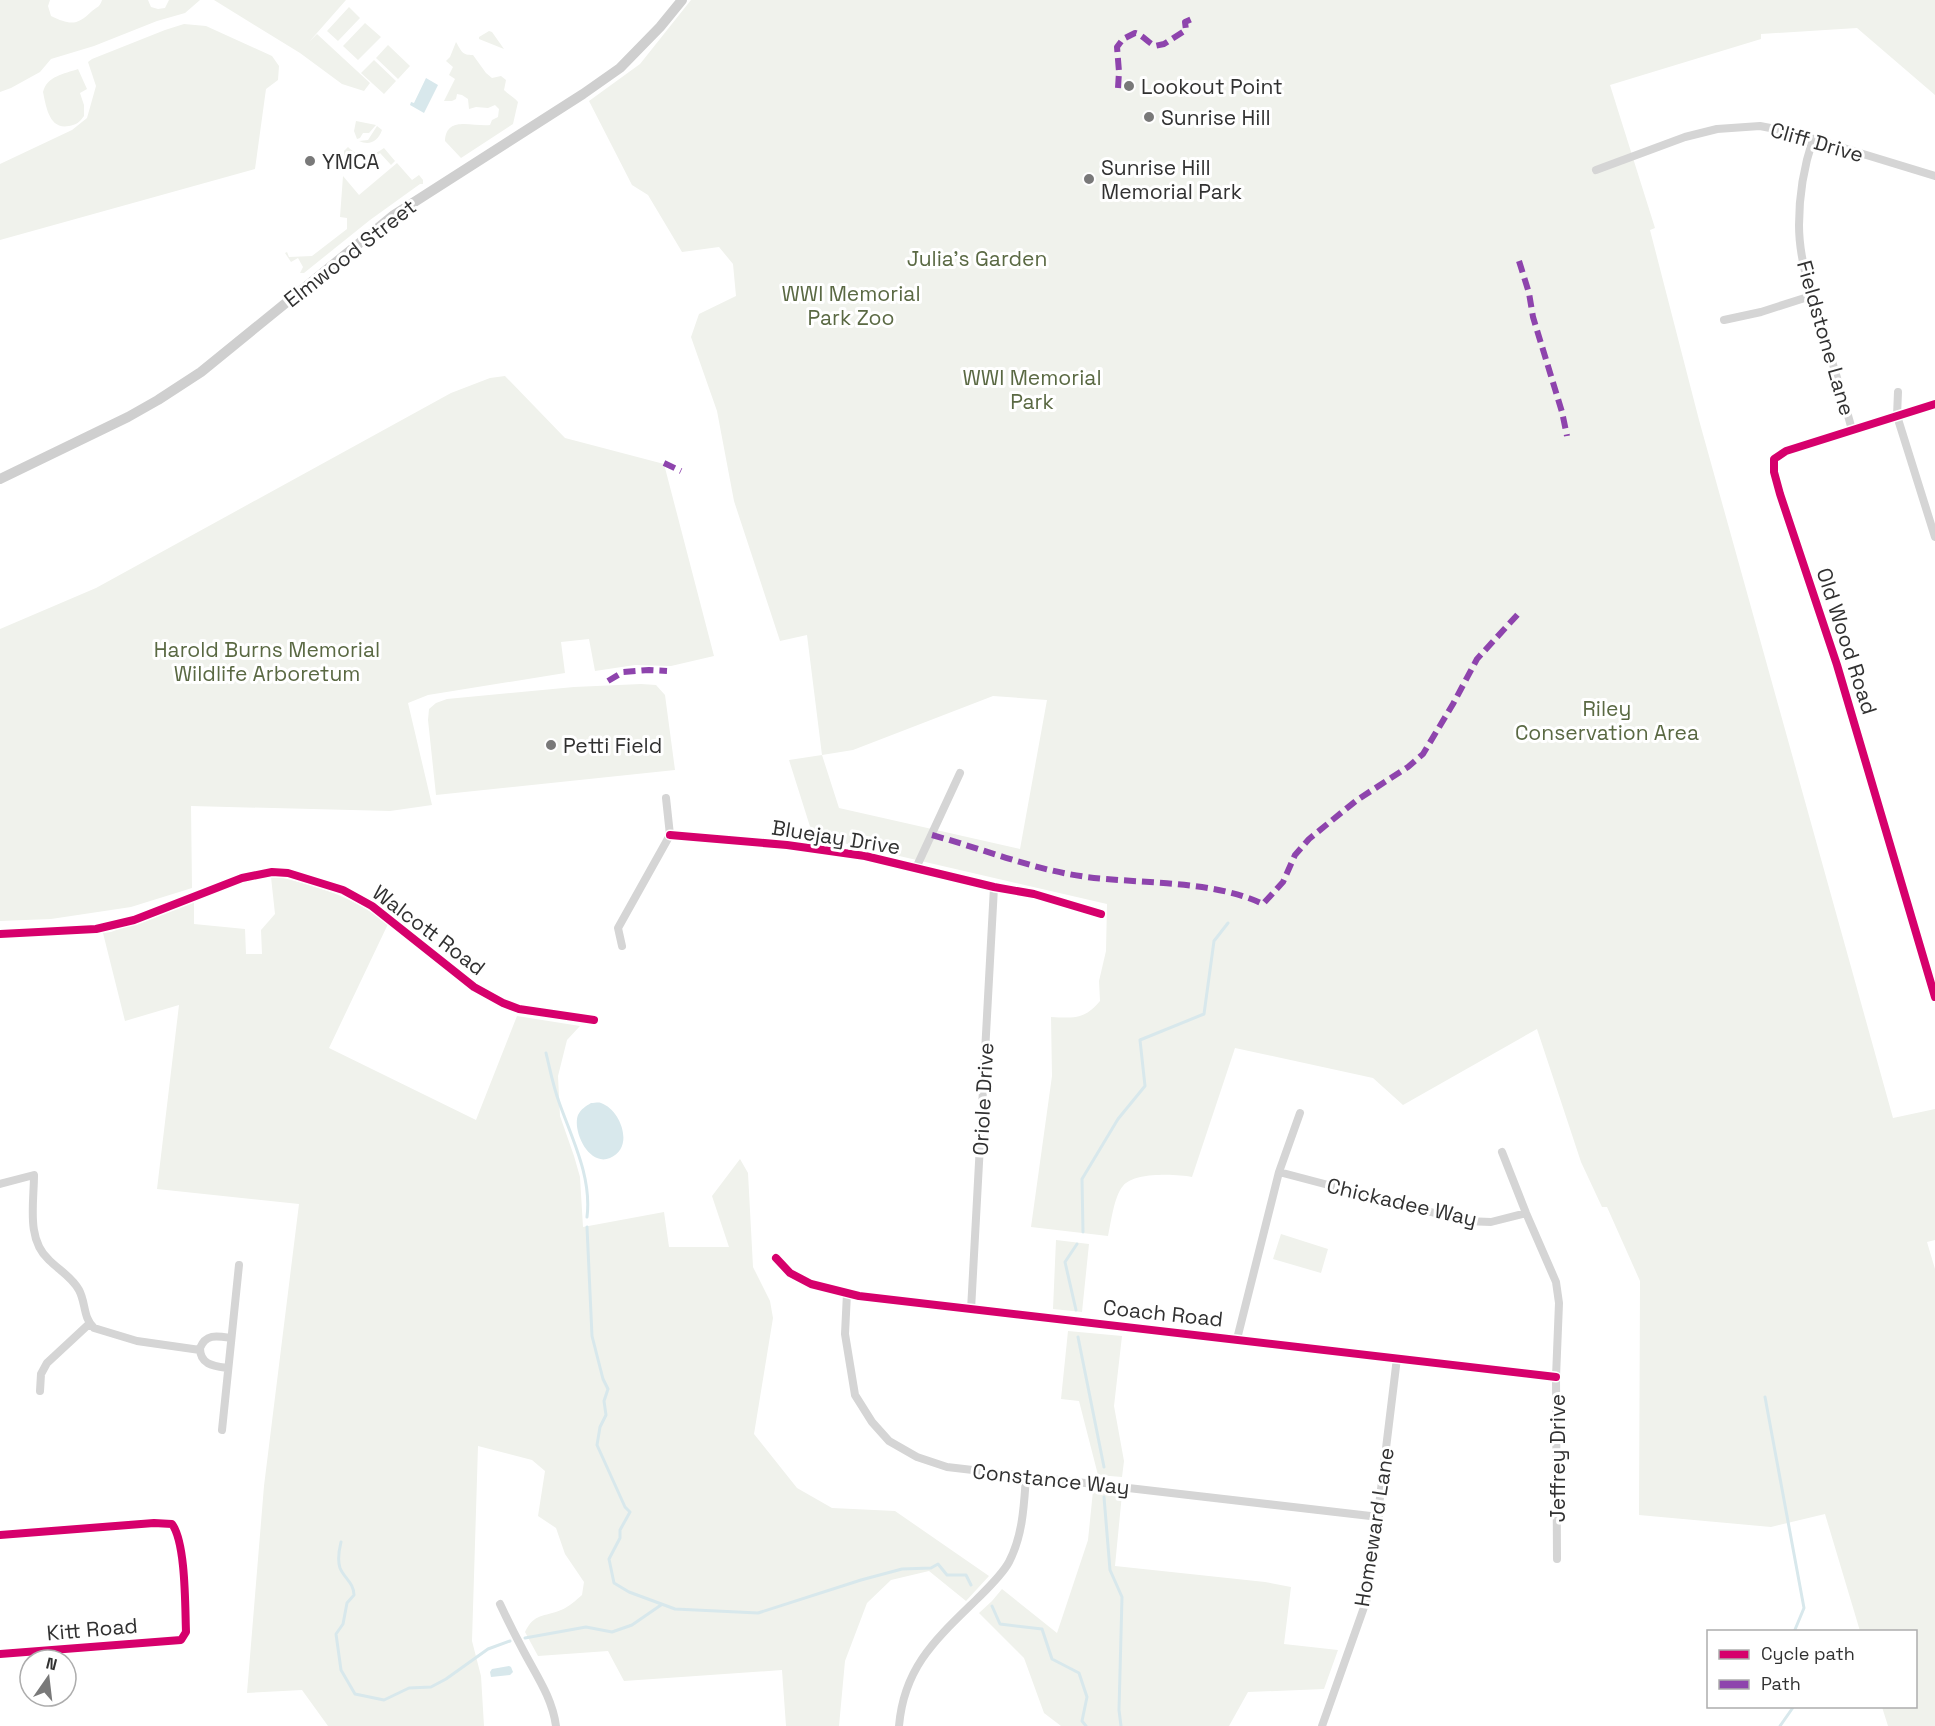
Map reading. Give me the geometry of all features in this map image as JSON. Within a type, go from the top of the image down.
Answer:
[{"type":"main road","name":"Elmwood Street","points":[[0,479],[128,417],[201,372],[394,215],[621,68],[682,0]]},
{"type":"street","name":"Cliff Drive","points":[[1596,170],[1685,137],[1717,129],[1760,126],[1814,139],[1935,176]]},
{"type":"street","name":"Fieldstone Lane","points":[[1814,139],[1809,152],[1802,189],[1799,226],[1802,253],[1811,296],[1852,430]]},
{"type":"street","points":[[1724,320],[1761,312],[1811,296]]},
{"type":"street","points":[[1898,392],[1897,416],[1935,537]]},
{"type":"street","name":"Old Wood Road","points":[[1935,404],[1786,451],[1774,459],[1774,472],[1837,665],[1935,997]]},
{"type":"street","points":[[916,868],[960,773]]},
{"type":"street","points":[[622,946],[618,928],[670,835],[666,798]]},
{"type":"street","name":"Bluejay Drive","points":[[670,835],[798,846],[865,856],[994,887],[1034,894],[1101,914]]},
{"type":"street","name":"Walcott Road","points":[[0,934],[96,929],[134,920],[242,878],[272,872],[288,873],[343,890],[372,906],[474,987],[503,1003],[531,1012],[594,1020]]},
{"type":"street","name":"Oriole Drive","points":[[971,1310],[994,887]]},
{"type":"street","points":[[1238,1339],[1279,1172],[1300,1113]]},
{"type":"street","name":"Jeffrey Drive","points":[[1502,1152],[1556,1282],[1559,1303],[1556,1377],[1557,1559]]},
{"type":"street","name":"Chickadee Way","points":[[1279,1172],[1465,1221],[1491,1222],[1526,1213]]},
{"type":"street","points":[[0,1184],[34,1175],[33,1228],[38,1246],[43,1254],[78,1288],[89,1324],[100,1332],[137,1341],[200,1350]]},
{"type":"street","name":"Coach Road","points":[[776,1258],[790,1273],[811,1284],[847,1293],[971,1310],[1556,1377]]},
{"type":"street","points":[[222,1430],[238,1265]]},
{"type":"street","name":"Constance Way","points":[[847,1293],[845,1334],[855,1395],[872,1422],[889,1441],[917,1457],[947,1467],[1379,1517]]},
{"type":"street","points":[[40,1391],[41,1374],[47,1363],[89,1324]]},
{"type":"street","points":[[228,1368],[205,1363],[200,1350],[202,1342],[211,1336],[231,1338]]},
{"type":"street","name":"Homeward Lane","points":[[1322,1726],[1368,1596],[1397,1358]]},
{"type":"street","points":[[900,1726],[900,1714],[907,1689],[918,1664],[936,1640],[984,1593],[1009,1563],[1019,1538],[1026,1476]]},
{"type":"street","name":"Kitt Road","points":[[0,1535],[154,1523],[172,1524],[177,1531],[181,1557],[186,1623],[186,1632],[181,1640],[0,1654]]},
{"type":"street","points":[[500,1604],[544,1687],[555,1716],[556,1726]]},
{"type":"green space","points":[[0,0],[50,0],[48,6],[51,16],[63,21],[77,22],[99,6],[102,0],[148,0],[151,7],[158,9],[165,8],[169,0],[200,0],[185,13],[51,59],[40,72],[0,92]]},
{"type":"green space","points":[[214,0],[346,0],[309,42],[317,34],[370,83],[364,91],[342,84],[300,53]]},
{"type":"green space","points":[[691,0],[1935,0],[1935,95],[1857,28],[1761,34],[1761,39],[1610,85],[1655,228],[1650,230],[1699,420],[1893,1118],[1935,1109],[1935,1240],[1927,1242],[1935,1269],[1935,1726],[1888,1726],[1882,1708],[1917,1708],[1917,1630],[1860,1630],[1825,1514],[1771,1527],[1639,1515],[1640,1281],[1607,1207],[1602,1207],[1581,1162],[1537,1029],[1403,1105],[1373,1078],[1235,1048],[1192,1177],[1156,1175],[1128,1181],[1117,1196],[1108,1236],[1031,1227],[1052,1076],[1051,1017],[1066,1018],[1084,1015],[1100,1001],[1099,981],[1106,951],[1107,904],[813,836],[789,760],[822,755],[807,635],[780,641],[734,501],[717,411],[691,337],[699,314],[736,296],[733,264],[719,247],[682,252],[648,195],[632,185],[589,101],[640,64]],"holes":[[[993,696],[1047,700],[1020,849],[839,808],[822,755],[853,750]]]},
{"type":"green space","points":[[349,7],[360,18],[338,41],[327,31]]},
{"type":"green space","points":[[365,23],[381,37],[358,60],[343,46]]},
{"type":"green space","points":[[184,24],[206,26],[272,56],[279,66],[278,80],[266,89],[255,169],[0,240],[0,164],[72,130],[87,118],[96,86],[88,62]]},
{"type":"green space","points":[[489,31],[492,32],[504,49],[479,39]]},
{"type":"green space","points":[[456,42],[463,52],[473,55],[492,78],[501,76],[506,80],[504,90],[518,102],[513,124],[461,158],[445,141],[450,128],[462,124],[490,125],[492,120],[498,117],[499,109],[495,105],[488,108],[469,109],[468,99],[457,94],[456,99],[444,101],[455,79],[449,75],[453,67],[446,61]]},
{"type":"green space","points":[[388,45],[410,66],[398,79],[376,58]]},
{"type":"green space","points":[[374,60],[396,81],[384,94],[361,73]]},
{"type":"green space","points":[[78,69],[87,89],[80,93],[84,105],[84,116],[76,124],[62,126],[53,121],[50,116],[43,92],[52,79]]},
{"type":"green space","points":[[356,121],[376,125],[369,133],[363,133],[357,139],[354,131]]},
{"type":"green space","points":[[377,126],[382,130],[376,140],[370,143],[359,141],[368,140]]},
{"type":"green space","points":[[348,147],[361,155],[375,153],[384,148],[395,161],[391,165],[380,153],[374,158],[362,157],[352,165],[344,155]]},
{"type":"green space","points":[[397,163],[412,180],[419,175],[423,184],[370,220],[304,273],[300,273],[303,267],[298,258],[291,262],[285,253],[287,252],[289,257],[312,256],[347,229],[347,218],[340,217],[343,176],[359,195]]},
{"type":"green space","name":"Harold Burns Memorial Wildlife Arboretum","points":[[505,376],[565,438],[664,464],[714,656],[671,666],[635,665],[595,671],[589,639],[561,642],[565,673],[428,695],[408,703],[432,805],[390,811],[191,806],[192,888],[131,907],[51,919],[0,921],[0,629],[96,588],[451,393],[490,378]]},
{"type":"green space","name":"Petti Field","points":[[656,685],[665,695],[675,770],[436,795],[428,720],[429,709],[436,703],[447,699],[574,687]]},
{"type":"green space","points":[[275,876],[334,893],[361,906],[388,924],[329,1048],[476,1120],[517,1016],[580,1026],[567,1040],[558,1076],[560,1116],[580,1177],[583,1227],[664,1212],[669,1247],[729,1247],[712,1196],[740,1159],[748,1173],[753,1267],[770,1301],[773,1318],[754,1434],[797,1488],[832,1508],[895,1511],[989,1576],[966,1601],[929,1571],[891,1580],[867,1603],[845,1661],[839,1726],[786,1726],[782,1670],[624,1681],[608,1651],[538,1656],[525,1632],[528,1626],[540,1616],[567,1607],[582,1595],[584,1582],[565,1554],[556,1528],[538,1516],[545,1471],[532,1460],[478,1446],[472,1641],[481,1676],[484,1726],[328,1726],[302,1690],[247,1693],[264,1486],[299,1204],[157,1189],[179,1005],[125,1021],[103,933],[194,901],[194,924],[245,929],[246,954],[262,954],[261,930],[275,914],[271,877]]},
{"type":"green space","points":[[1281,1234],[1328,1249],[1321,1273],[1273,1259]]},
{"type":"green space","points":[[1056,1240],[1089,1244],[1082,1312],[1053,1309]]},
{"type":"green space","points":[[1068,1331],[1122,1336],[1114,1406],[1124,1461],[1122,1477],[1098,1475],[1079,1401],[1061,1399]]},
{"type":"green space","points":[[1093,1491],[1122,1494],[1115,1566],[1265,1582],[1291,1587],[1284,1644],[1338,1650],[1324,1689],[1248,1692],[1229,1726],[1061,1726],[1044,1713],[1024,1658],[979,1613],[1002,1589],[1057,1633],[1088,1540]]},
{"type":"shaded area","points":[[426,78],[438,85],[424,113],[410,105],[411,102],[414,103]]},
{"type":"shaded area","points":[[591,1103],[600,1103],[608,1107],[614,1113],[622,1129],[622,1146],[618,1153],[610,1158],[602,1159],[589,1153],[580,1138],[578,1115]]},
{"type":"shaded area","points":[[509,1666],[513,1672],[510,1675],[491,1677],[492,1669]]},
{"type":"waterway","points":[[1083,1232],[1082,1179],[1118,1119],[1145,1086],[1140,1040],[1204,1014],[1214,941],[1228,923]]},
{"type":"waterway","points":[[546,1053],[553,1084],[584,1173],[587,1187],[587,1217]]},
{"type":"waterway","points":[[587,1227],[592,1336],[603,1379],[608,1389],[604,1401],[606,1415],[600,1427],[597,1445],[625,1507],[630,1512],[609,1559],[614,1583],[629,1592],[675,1609],[758,1613],[861,1580],[902,1569],[931,1568],[938,1564],[947,1575],[966,1575],[971,1585]]},
{"type":"waterway","points":[[1076,1310],[1065,1262],[1077,1244]]},
{"type":"waterway","points":[[1078,1337],[1104,1467]]},
{"type":"waterway","points":[[1765,1397],[1804,1608],[1795,1630]]},
{"type":"waterway","points":[[1104,1497],[1110,1570],[1122,1597],[1119,1710],[1121,1726]]},
{"type":"waterway","points":[[341,1542],[339,1565],[354,1595],[347,1603],[343,1624],[336,1634],[341,1670],[355,1694],[384,1700],[409,1688],[431,1687],[488,1649],[510,1641]]},
{"type":"waterway","points":[[525,1638],[586,1627],[612,1632],[632,1625],[661,1605]]},
{"type":"waterway","points":[[992,1606],[1000,1624],[1042,1629],[1052,1659],[1079,1673],[1087,1697],[1082,1721],[1086,1726]]},
{"type":"waterway","points":[[1780,1726],[1793,1708]]},
{"type":"marked path","points":[[1118,88],[1117,47],[1123,39],[1135,33],[1155,46],[1164,44],[1186,30],[1185,22],[1194,18]]},
{"type":"marked path","points":[[1519,261],[1567,436]]},
{"type":"marked path","points":[[664,463],[681,471]]},
{"type":"marked path","points":[[932,835],[1067,874],[1200,887],[1243,896],[1263,904],[1283,882],[1295,855],[1309,839],[1357,800],[1408,767],[1423,754],[1477,659],[1519,613]]},
{"type":"marked path","points":[[608,681],[623,672],[667,671]]},
{"type":"cycle path","points":[[1935,404],[1786,451],[1774,459],[1774,472],[1780,494],[1837,665],[1935,997]]},
{"type":"cycle path","points":[[670,835],[787,845],[865,856],[994,887],[1034,894],[1101,914]]},
{"type":"cycle path","points":[[0,934],[96,929],[134,920],[242,878],[272,872],[288,873],[343,890],[372,906],[474,987],[503,1003],[519,1009],[594,1020]]},
{"type":"cycle path","points":[[776,1258],[790,1273],[811,1284],[859,1296],[1556,1377]]},
{"type":"cycle path","points":[[0,1535],[154,1523],[172,1524],[177,1533],[182,1560],[186,1632],[181,1640],[0,1654]]},
{"type":"place","name":"Lookout Point","points":[[1129,86]]},
{"type":"place","name":"Sunrise Hill","points":[[1149,117]]},
{"type":"place","name":"YMCA","points":[[310,161]]},
{"type":"place","name":"Sunrise Hill Memorial Park","points":[[1089,179]]},
{"type":"place","name":"Petti Field","points":[[551,745]]},
{"type":"park label","name":"Julia's Garden","points":[[977,258]]},
{"type":"park label","name":"WWI Memorial Park Zoo","points":[[851,305]]},
{"type":"park label","name":"WWI Memorial Park","points":[[1032,389]]},
{"type":"park label","name":"Riley Conservation Area","points":[[1607,720]]}]
